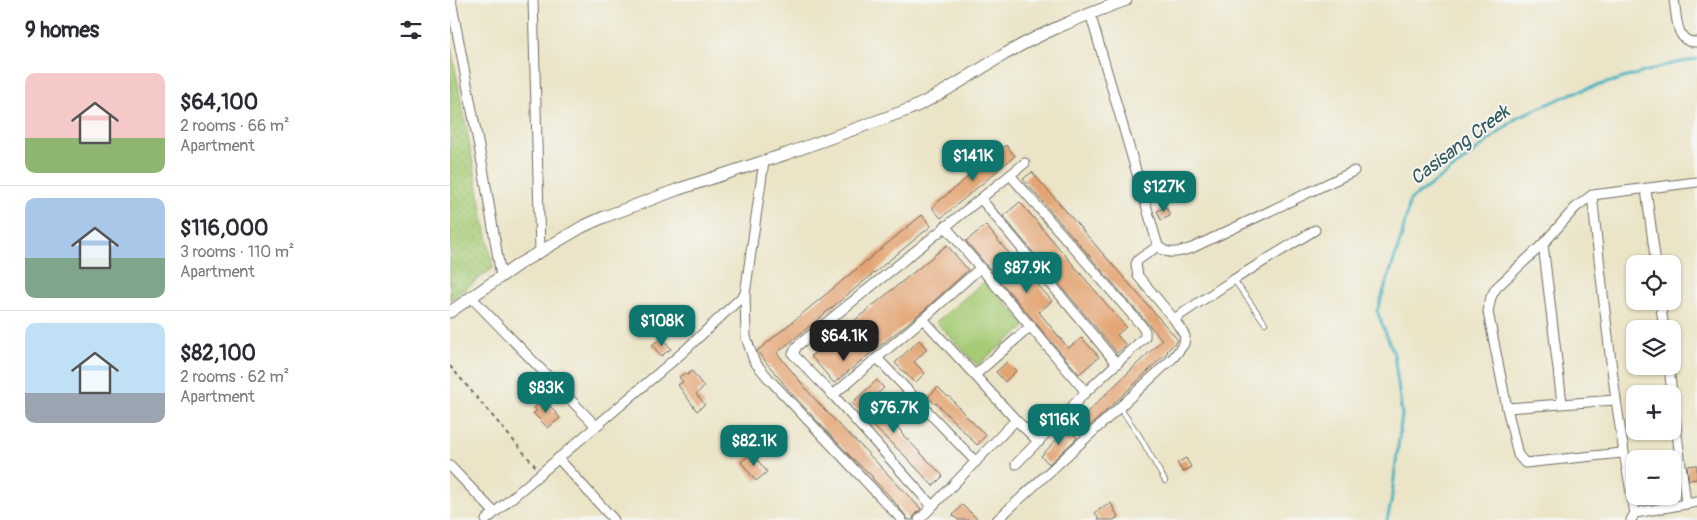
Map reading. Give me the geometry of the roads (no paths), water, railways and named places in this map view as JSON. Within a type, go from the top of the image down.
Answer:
[{"type":"street","points":[[451,0],[483,168],[501,276]]},
{"type":"street","points":[[533,0],[540,251]]},
{"type":"street","points":[[450,312],[501,276],[582,227],[679,189],[764,161],[925,102],[1001,56],[1061,25],[1126,0]]},
{"type":"street","points":[[1674,0],[1678,29],[1683,38],[1690,42],[1697,42]]},
{"type":"street","points":[[1090,13],[1158,246],[1162,251],[1168,253],[1179,252],[1192,248],[1354,172]]},
{"type":"street","points":[[764,161],[745,294],[746,337],[754,361],[902,520]]},
{"type":"street","points":[[932,506],[794,354],[797,346],[1025,163]]},
{"type":"street","points":[[1010,175],[1145,331],[1145,337],[1086,392],[1016,464]]},
{"type":"street","points":[[1622,453],[1525,463],[1521,460],[1518,455],[1507,408],[1488,312],[1491,297],[1496,288],[1543,244],[1575,208],[1592,196],[1697,182]]},
{"type":"street","points":[[1646,190],[1655,255]]},
{"type":"street","points":[[1592,196],[1615,400],[1633,517],[1686,503],[1697,502]]},
{"type":"street","points":[[981,199],[1117,364]]},
{"type":"street","points":[[945,226],[1032,326],[1086,392]]},
{"type":"street","points":[[1174,319],[1315,230]]},
{"type":"street","points":[[1543,244],[1562,403]]},
{"type":"street","points":[[997,520],[1173,358],[1184,344],[1186,336],[1174,319],[1141,282],[1136,270],[1138,260],[1158,246]]},
{"type":"street","points":[[832,395],[924,319],[980,268]]},
{"type":"street","points":[[486,520],[682,353],[745,294]]},
{"type":"street","points":[[471,298],[596,426]]},
{"type":"street","points":[[924,319],[1016,420],[1039,442]]},
{"type":"street","points":[[975,375],[1032,326]]},
{"type":"street","points":[[877,358],[976,462]]},
{"type":"street","points":[[1507,408],[1615,400]]},
{"type":"street","points":[[919,520],[1016,420]]},
{"type":"street","points":[[1678,440],[1686,503]]},
{"type":"street","points":[[558,458],[614,520]]},
{"type":"street","points":[[450,466],[494,512]]},
{"type":"lane","points":[[1233,280],[1265,323]]},
{"type":"lane","points":[[1120,407],[1139,435],[1165,481]]},
{"type":"waterway","name":"Casisang Creek","points":[[1387,520],[1391,503],[1402,414],[1394,354],[1377,311],[1401,239],[1410,200],[1518,117],[1573,93],[1671,64],[1697,59]]}]
